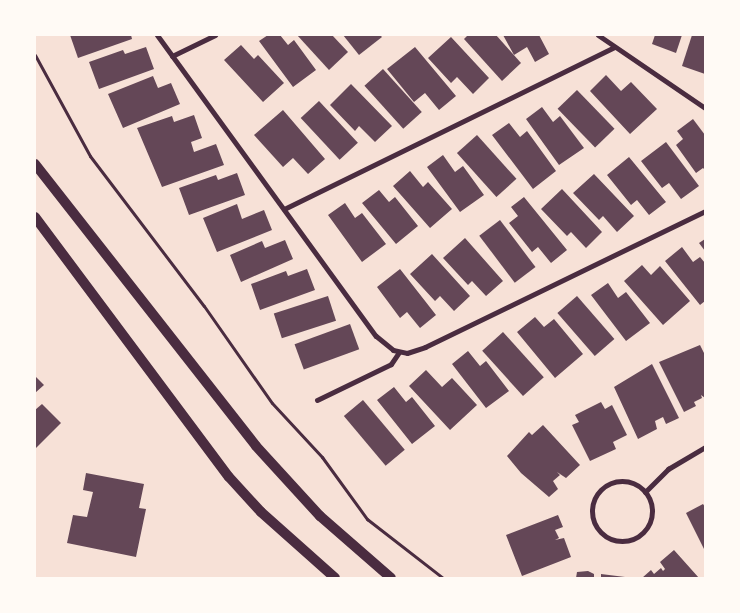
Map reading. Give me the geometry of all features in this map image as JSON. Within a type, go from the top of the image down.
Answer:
[{"type":"main road","points":[[35,164],[256,446],[320,516],[390,578]]},
{"type":"main road","points":[[35,217],[229,477],[261,512],[335,578]]},
{"type":"street","points":[[157,35],[376,336],[388,348],[399,352],[425,347],[705,211]]},
{"type":"street","points":[[172,56],[215,35]]},
{"type":"street","points":[[598,35],[705,108]]},
{"type":"street","points":[[284,208],[614,47]]},
{"type":"street","points":[[317,400],[391,364],[399,352]]},
{"type":"street","points":[[645,492],[668,469],[705,447]]},
{"type":"street","points":[[626,480],[645,492],[653,508],[651,521],[643,532],[632,540],[618,541],[606,536],[596,526],[592,514],[594,500],[601,489],[613,482],[626,480]]},
{"type":"path","points":[[35,55],[90,156],[204,306],[272,403],[322,457],[366,519],[443,578]]},
{"type":"building","points":[[70,35],[131,35],[132,39],[78,58]]},
{"type":"building","points":[[268,35],[280,35],[288,45],[294,40],[316,70],[293,87],[259,41]]},
{"type":"building","points":[[297,35],[332,35],[348,52],[329,70]]},
{"type":"building","points":[[343,35],[380,35],[382,37],[359,55]]},
{"type":"building","points":[[468,35],[496,35],[521,63],[502,81],[464,39]]},
{"type":"building","points":[[503,35],[539,35],[549,54],[535,62],[527,47],[514,55]]},
{"type":"building","points":[[655,35],[682,35],[676,53],[652,44]]},
{"type":"building","points":[[692,35],[705,35],[705,74],[682,66]]},
{"type":"building","points":[[451,37],[489,78],[473,94],[457,77],[451,83],[428,58]]},
{"type":"building","points":[[241,45],[254,59],[258,55],[284,83],[263,102],[224,60]]},
{"type":"building","points":[[146,47],[154,69],[99,89],[89,62],[123,50],[125,54]]},
{"type":"building","points":[[415,47],[456,96],[439,110],[425,93],[414,102],[387,69]]},
{"type":"building","points":[[383,69],[422,112],[403,129],[364,86]]},
{"type":"building","points":[[606,75],[621,91],[631,82],[657,109],[630,134],[590,91]]},
{"type":"building","points":[[153,76],[158,88],[171,83],[180,104],[123,128],[108,94]]},
{"type":"building","points":[[351,84],[392,126],[375,142],[359,126],[355,131],[330,105]]},
{"type":"building","points":[[577,90],[615,129],[595,148],[558,109]]},
{"type":"building","points":[[319,101],[358,143],[340,160],[301,118]]},
{"type":"building","points":[[542,107],[553,122],[560,116],[584,148],[559,165],[526,119]]},
{"type":"building","points":[[283,110],[325,159],[308,174],[293,158],[283,167],[254,135]]},
{"type":"building","points":[[194,115],[202,138],[191,142],[194,152],[216,144],[224,165],[162,187],[137,128],[172,116],[174,122]]},
{"type":"building","points":[[693,119],[705,135],[705,170],[703,168],[696,173],[676,145],[683,139],[677,131]]},
{"type":"building","points":[[509,123],[520,137],[527,131],[556,171],[533,189],[492,135]]},
{"type":"building","points":[[477,135],[516,179],[496,197],[457,153]]},
{"type":"building","points":[[666,142],[699,186],[681,199],[669,183],[662,188],[641,161]]},
{"type":"building","points":[[443,155],[455,172],[463,166],[484,195],[460,212],[427,167]]},
{"type":"building","points":[[629,157],[666,202],[649,215],[637,200],[631,205],[607,175]]},
{"type":"building","points":[[410,171],[423,187],[428,182],[452,209],[430,228],[393,186]]},
{"type":"building","points":[[237,173],[245,195],[189,215],[179,188],[216,175],[218,180]]},
{"type":"building","points":[[594,174],[634,216],[617,232],[603,216],[599,220],[573,193]]},
{"type":"building","points":[[562,189],[602,232],[586,248],[571,232],[567,236],[541,209]]},
{"type":"building","points":[[379,190],[389,202],[395,197],[418,226],[396,244],[362,203]]},
{"type":"building","points":[[524,197],[567,250],[551,263],[538,247],[532,252],[509,223],[518,216],[511,207]]},
{"type":"building","points":[[345,203],[355,218],[362,213],[386,244],[362,262],[328,215]]},
{"type":"building","points":[[237,204],[242,219],[264,210],[272,230],[217,252],[203,218]]},
{"type":"building","points":[[500,220],[536,267],[515,283],[479,236]]},
{"type":"building","points":[[465,238],[503,281],[486,296],[472,281],[468,285],[443,258]]},
{"type":"building","points":[[705,239],[705,251],[699,243]]},
{"type":"building","points":[[285,240],[293,259],[241,282],[230,255],[262,241],[265,248]]},
{"type":"building","points":[[682,247],[693,262],[700,257],[705,263],[705,301],[700,305],[665,261]]},
{"type":"building","points":[[432,254],[470,296],[454,311],[440,296],[435,301],[410,274]]},
{"type":"building","points":[[642,265],[651,275],[660,266],[690,301],[663,325],[624,281]]},
{"type":"building","points":[[307,269],[315,290],[260,310],[251,284],[286,271],[288,276]]},
{"type":"building","points":[[400,269],[436,315],[420,328],[407,312],[400,318],[377,287]]},
{"type":"building","points":[[608,283],[618,298],[626,292],[650,323],[626,341],[591,295]]},
{"type":"building","points":[[328,296],[336,321],[282,338],[274,314]]},
{"type":"building","points":[[577,296],[614,339],[595,356],[557,313]]},
{"type":"building","points":[[535,317],[544,327],[554,319],[583,354],[555,378],[517,332]]},
{"type":"building","points":[[350,324],[359,349],[304,370],[295,344]]},
{"type":"building","points":[[503,332],[544,377],[523,396],[482,351]]},
{"type":"building","points":[[700,345],[705,355],[705,398],[701,395],[702,398],[694,402],[696,406],[684,412],[659,362]]},
{"type":"building","points":[[468,351],[480,366],[486,361],[509,391],[486,408],[452,364]]},
{"type":"building","points":[[652,364],[679,418],[666,424],[663,417],[655,421],[657,429],[638,439],[614,387]]},
{"type":"building","points":[[426,370],[442,387],[452,378],[477,405],[450,430],[409,386]]},
{"type":"building","points":[[35,376],[44,385],[35,393]]},
{"type":"building","points":[[394,387],[406,402],[412,397],[435,426],[412,444],[377,400]]},
{"type":"building","points":[[363,400],[405,450],[386,466],[344,416]]},
{"type":"building","points":[[601,402],[605,409],[612,405],[627,435],[613,442],[616,449],[590,461],[572,425],[579,422],[575,415]]},
{"type":"building","points":[[42,404],[61,423],[35,449],[35,410]]},
{"type":"building","points":[[543,425],[580,465],[566,478],[557,472],[560,475],[553,481],[558,489],[549,497],[521,473],[507,456],[529,432],[532,435]]},
{"type":"building","points":[[86,473],[144,484],[139,508],[146,509],[136,557],[67,543],[73,515],[87,517],[93,492],[83,490]]},
{"type":"building","points":[[703,504],[705,507],[705,551],[686,513]]},
{"type":"building","points":[[558,515],[563,527],[555,530],[559,538],[555,540],[564,538],[571,557],[522,576],[506,535]]},
{"type":"building","points":[[674,550],[699,578],[642,578],[651,570],[654,574],[661,568],[663,571],[665,569],[660,562]]},
{"type":"building","points":[[588,571],[594,574],[594,578],[576,578],[577,572]]},
{"type":"building","points":[[601,574],[625,577],[625,578],[601,578]]}]
